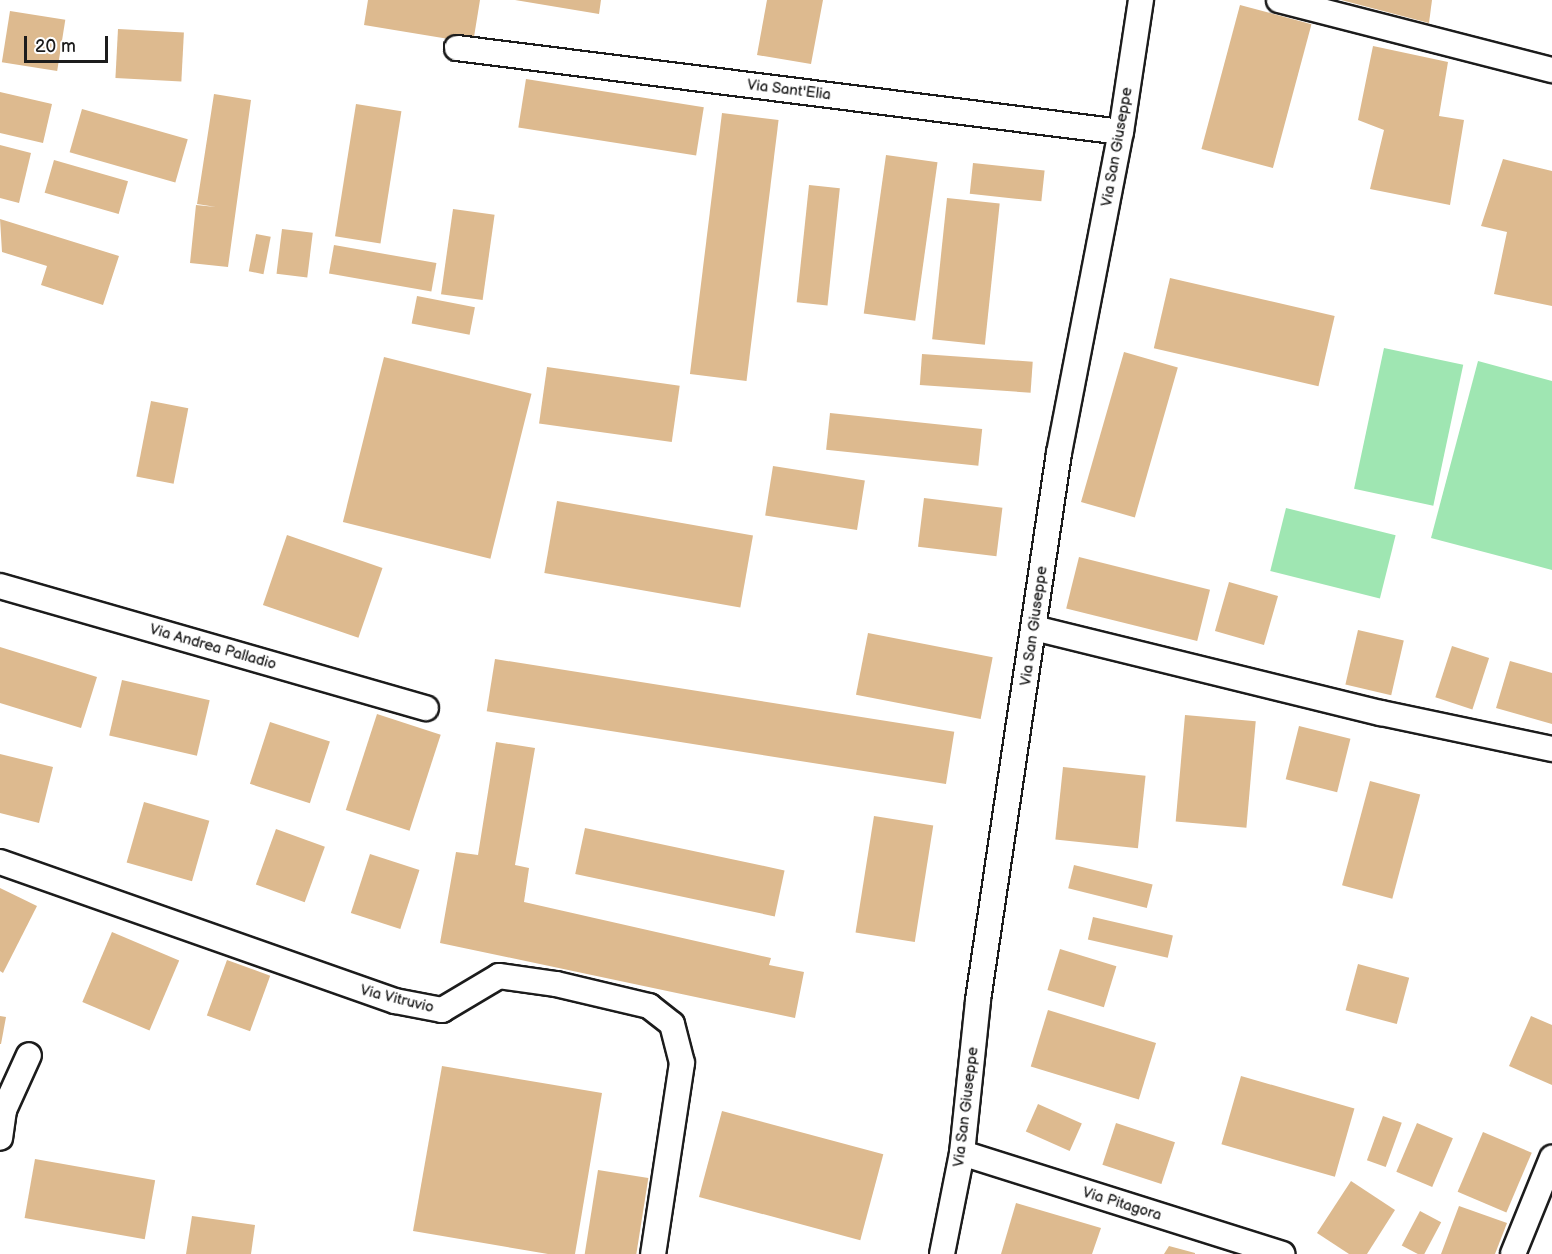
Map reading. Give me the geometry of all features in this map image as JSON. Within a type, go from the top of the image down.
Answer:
[{"type":"street","name":"Via San Giuseppe","points":[[942,1254],[962,1153],[978,1000],[1059,453],[1121,132],[1141,0]]},
{"type":"street","points":[[1279,0],[1552,70]]},
{"type":"street","name":"Via Sant'Elia","points":[[457,48],[1121,132]]},
{"type":"street","name":"Via Andrea Palladio","points":[[0,586],[426,708]]},
{"type":"street","points":[[1034,628],[1381,713],[1552,749]]},
{"type":"street","name":"Via Vitruvio","points":[[0,862],[396,1001],[442,1010],[499,976],[556,984],[649,1006],[672,1024],[682,1063],[653,1254]]},
{"type":"street","points":[[0,1138],[2,1110],[29,1055]]},
{"type":"street","name":"Via Pitagora","points":[[962,1153],[1282,1254]]},
{"type":"street","points":[[1513,1254],[1552,1158]]},
{"type":"green space","points":[[1384,348],[1463,365],[1433,506],[1354,489]]},
{"type":"green space","points":[[1478,361],[1552,381],[1552,570],[1431,538]]},
{"type":"green space","points":[[1286,508],[1396,535],[1380,598],[1270,571]]},
{"type":"building","points":[[368,0],[480,0],[473,43],[364,25]]},
{"type":"building","points":[[515,0],[601,0],[599,14]]},
{"type":"building","points":[[767,0],[823,0],[811,64],[757,55]]},
{"type":"building","points":[[1341,0],[1432,0],[1429,23]]},
{"type":"building","points":[[1240,5],[1311,24],[1273,168],[1201,149]]},
{"type":"building","points":[[10,11],[65,20],[57,71],[2,62]]},
{"type":"building","points":[[118,29],[184,32],[181,81],[115,78]]},
{"type":"building","points":[[1373,46],[1448,62],[1439,116],[1464,120],[1450,205],[1370,189],[1384,130],[1358,120]]},
{"type":"building","points":[[526,79],[704,107],[696,156],[518,127]]},
{"type":"building","points":[[0,92],[52,104],[43,143],[0,133]]},
{"type":"building","points":[[214,94],[251,100],[228,267],[190,263],[196,205],[216,207],[197,204]]},
{"type":"building","points":[[356,104],[401,111],[380,244],[335,236]]},
{"type":"building","points":[[82,109],[188,139],[175,183],[70,152]]},
{"type":"building","points":[[722,113],[779,120],[747,381],[690,374]]},
{"type":"building","points":[[0,145],[31,153],[19,203],[0,198]]},
{"type":"building","points":[[886,155],[937,162],[915,321],[864,313]]},
{"type":"building","points":[[1503,159],[1552,171],[1552,306],[1494,294],[1507,232],[1481,226]]},
{"type":"building","points":[[54,160],[128,181],[119,214],[45,193]]},
{"type":"building","points":[[973,163],[1045,171],[1041,201],[970,194]]},
{"type":"building","points":[[809,185],[840,188],[827,306],[797,302]]},
{"type":"building","points":[[947,198],[1000,204],[985,345],[932,339]]},
{"type":"building","points":[[453,209],[495,215],[483,300],[441,294]]},
{"type":"building","points":[[0,219],[119,256],[103,305],[41,285],[47,266],[2,252]]},
{"type":"building","points":[[282,229],[313,233],[307,277],[277,274]]},
{"type":"building","points":[[256,234],[271,237],[263,274],[249,271]]},
{"type":"building","points":[[334,245],[436,263],[431,292],[329,274]]},
{"type":"building","points":[[1170,278],[1335,316],[1318,386],[1154,348]]},
{"type":"building","points":[[417,296],[475,307],[470,335],[412,323]]},
{"type":"building","points":[[1124,352],[1178,367],[1135,517],[1081,502]]},
{"type":"building","points":[[922,354],[1033,362],[1031,393],[920,385]]},
{"type":"building","points":[[384,357],[531,394],[490,559],[343,522]]},
{"type":"building","points":[[547,367],[680,386],[672,442],[539,423]]},
{"type":"building","points":[[151,401],[188,408],[174,484],[136,477]]},
{"type":"building","points":[[830,413],[982,429],[978,466],[826,450]]},
{"type":"building","points":[[773,466],[865,481],[857,530],[765,515]]},
{"type":"building","points":[[924,498],[1002,508],[996,556],[918,547]]},
{"type":"building","points":[[557,501],[753,536],[740,607],[544,573]]},
{"type":"building","points":[[287,535],[382,568],[358,638],[263,605]]},
{"type":"building","points":[[1079,557],[1210,590],[1197,641],[1066,608]]},
{"type":"building","points":[[1229,582],[1278,596],[1264,645],[1215,631]]},
{"type":"building","points":[[1358,630],[1404,641],[1391,695],[1345,685]]},
{"type":"building","points":[[868,633],[993,657],[981,719],[856,695]]},
{"type":"building","points":[[1452,646],[1489,658],[1472,709],[1435,697]]},
{"type":"building","points":[[0,647],[97,677],[81,728],[0,703]]},
{"type":"building","points":[[495,659],[954,732],[946,784],[487,711]]},
{"type":"building","points":[[1510,661],[1552,673],[1552,724],[1496,708]]},
{"type":"building","points":[[122,680],[210,700],[197,756],[109,736]]},
{"type":"building","points":[[377,714],[441,735],[410,831],[346,810]]},
{"type":"building","points":[[1185,715],[1256,721],[1246,828],[1176,822]]},
{"type":"building","points":[[270,722],[330,741],[310,803],[250,784]]},
{"type":"building","points":[[1299,726],[1350,739],[1337,792],[1286,779]]},
{"type":"building","points":[[496,742],[535,748],[515,865],[529,868],[524,902],[771,958],[769,965],[804,972],[795,1018],[440,943],[456,852],[478,855]]},
{"type":"building","points":[[0,754],[53,767],[39,823],[0,813]]},
{"type":"building","points":[[1063,767],[1146,776],[1138,848],[1055,840]]},
{"type":"building","points":[[1370,781],[1420,794],[1392,899],[1342,885]]},
{"type":"building","points":[[144,802],[209,821],[192,881],[127,863]]},
{"type":"building","points":[[874,816],[933,825],[915,942],[856,933]]},
{"type":"building","points":[[585,828],[785,870],[775,916],[575,874]]},
{"type":"building","points":[[276,829],[325,847],[305,902],[256,884]]},
{"type":"building","points":[[370,854],[419,870],[400,929],[351,913]]},
{"type":"building","points":[[1074,865],[1153,885],[1147,908],[1068,888]]},
{"type":"building","points":[[0,888],[37,906],[3,973],[0,971]]},
{"type":"building","points":[[1093,917],[1173,935],[1168,958],[1088,939]]},
{"type":"building","points":[[112,932],[179,961],[150,1030],[82,1002]]},
{"type":"building","points":[[1060,949],[1116,966],[1104,1007],[1047,990]]},
{"type":"building","points":[[227,960],[270,976],[250,1031],[207,1015]]},
{"type":"building","points":[[1358,964],[1409,978],[1397,1024],[1346,1010]]},
{"type":"building","points":[[1048,1010],[1156,1043],[1139,1099],[1031,1066]]},
{"type":"building","points":[[0,1016],[6,1017],[1,1044],[0,1044]]},
{"type":"building","points":[[1531,1016],[1552,1025],[1552,1085],[1509,1066]]},
{"type":"building","points":[[442,1066],[602,1093],[575,1254],[548,1254],[413,1231]]},
{"type":"building","points":[[1241,1076],[1354,1109],[1335,1177],[1221,1144]]},
{"type":"building","points":[[1038,1104],[1082,1124],[1070,1151],[1026,1131]]},
{"type":"building","points":[[722,1111],[883,1154],[860,1240],[699,1197]]},
{"type":"building","points":[[1383,1116],[1402,1123],[1386,1167],[1367,1160]]},
{"type":"building","points":[[1116,1123],[1175,1142],[1161,1184],[1102,1165]]},
{"type":"building","points":[[1417,1123],[1453,1138],[1432,1187],[1396,1172]]},
{"type":"building","points":[[1483,1132],[1532,1153],[1506,1213],[1458,1192]]},
{"type":"building","points":[[35,1159],[155,1180],[145,1239],[25,1218]]},
{"type":"building","points":[[598,1170],[648,1178],[636,1254],[585,1254]]},
{"type":"building","points":[[1351,1181],[1395,1210],[1367,1254],[1349,1254],[1317,1233]]},
{"type":"building","points":[[1016,1203],[1101,1228],[1092,1254],[1001,1254]]},
{"type":"building","points":[[1459,1206],[1507,1223],[1495,1254],[1441,1254]]},
{"type":"building","points":[[1420,1211],[1441,1222],[1424,1254],[1418,1254],[1402,1245]]},
{"type":"building","points":[[192,1216],[255,1225],[251,1254],[186,1254]]},
{"type":"building","points":[[1169,1246],[1195,1253],[1195,1254],[1164,1254]]}]
